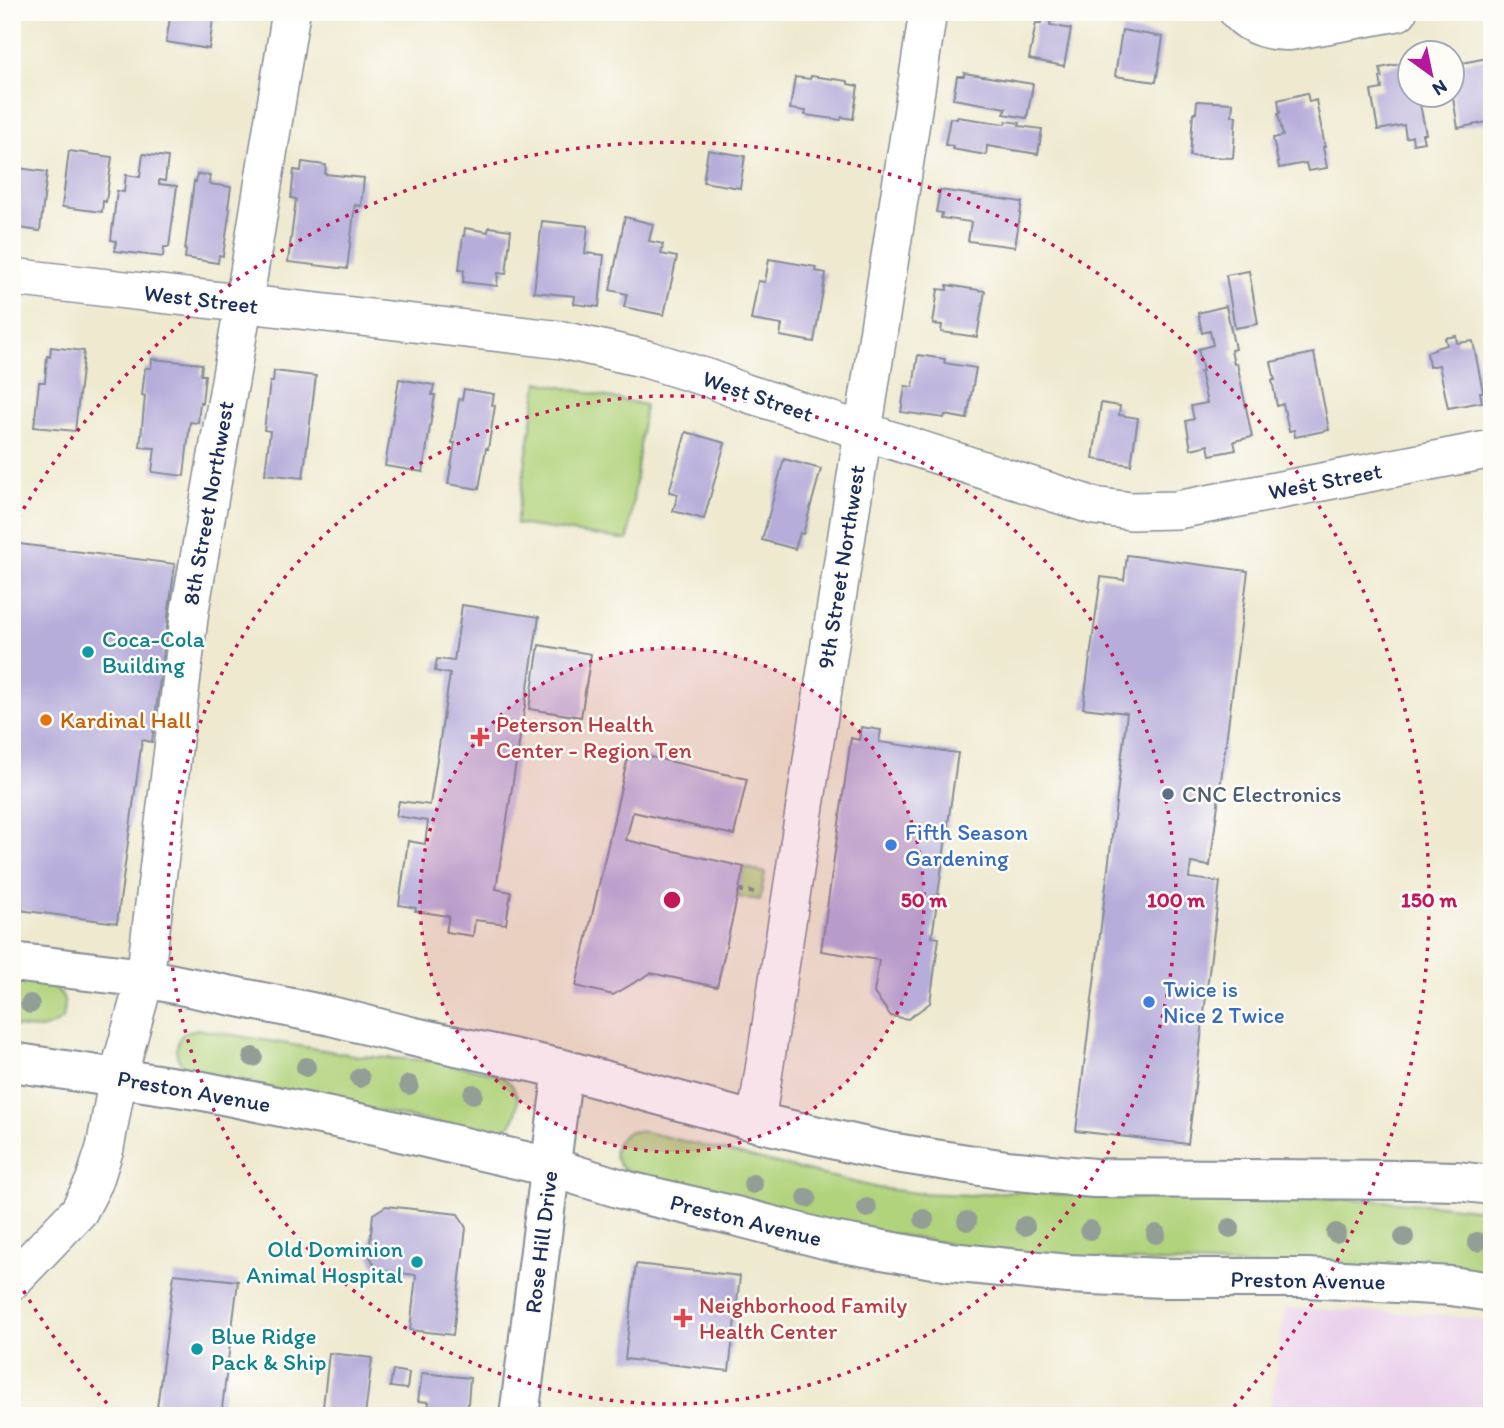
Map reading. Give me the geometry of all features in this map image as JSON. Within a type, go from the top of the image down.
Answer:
[{"type":"main road","points":[[12,962],[145,978],[331,1016],[562,1069],[756,1122],[889,1152],[1006,1170],[1094,1178],[1413,1180],[1492,1185]]},
{"type":"main road","name":"Preston Avenue","points":[[12,1062],[203,1091],[392,1130],[550,1167],[628,1192],[832,1241],[950,1262],[1068,1274],[1164,1278],[1307,1278],[1451,1286],[1492,1292]]},
{"type":"main road","name":"Rose Hill Drive","points":[[519,1416],[562,1069]]},
{"type":"main road","points":[[1413,1180],[1492,1172]]},
{"type":"street","name":"8th Street Northwest","points":[[12,1281],[79,1210],[94,1182],[105,1148],[118,1077],[145,978],[190,610],[291,12]]},
{"type":"street","name":"9th Street Northwest","points":[[756,1122],[928,12]]},
{"type":"street","points":[[1238,12],[1259,28],[1280,32],[1293,32],[1398,12]]},
{"type":"street","name":"West Street","points":[[12,277],[562,340],[646,359],[1094,506],[1130,511],[1177,510],[1492,449]]},
{"type":"shaded area","points":[[1285,1308],[1444,1315],[1492,1322],[1492,1416],[1269,1416]]},
{"type":"green space","points":[[538,382],[645,405],[628,540],[516,524]]},
{"type":"green space","points":[[744,867],[765,873],[760,900],[737,897]]},
{"type":"green space","points":[[12,979],[34,981],[56,989],[65,1002],[63,1018],[45,1028],[12,1026]]},
{"type":"green space","points":[[197,1029],[359,1056],[437,1061],[501,1075],[512,1085],[518,1098],[516,1114],[511,1124],[489,1134],[194,1073],[180,1062],[176,1051],[182,1035]]},
{"type":"green space","points":[[630,1131],[646,1132],[878,1188],[916,1193],[971,1195],[1017,1191],[1104,1198],[1367,1200],[1492,1211],[1492,1276],[1017,1256],[800,1218],[624,1170],[616,1159],[615,1149],[619,1140]]},
{"type":"building","points":[[171,12],[222,12],[220,20],[213,20],[209,49],[166,42]]},
{"type":"building","points":[[1042,16],[1051,18],[1050,25],[1071,29],[1064,66],[1029,59],[1036,23],[1041,23]]},
{"type":"building","points":[[1122,30],[1163,37],[1156,82],[1115,76]]},
{"type":"building","points":[[1492,57],[1492,121],[1458,128],[1455,108],[1466,108],[1466,62]]},
{"type":"building","points":[[1396,65],[1396,108],[1421,108],[1426,134],[1422,134],[1424,142],[1413,144],[1412,136],[1406,138],[1404,125],[1378,130],[1371,91],[1382,89],[1380,68]]},
{"type":"building","points":[[964,73],[1033,84],[1027,118],[1004,114],[1006,108],[953,99],[957,76],[964,76]]},
{"type":"building","points":[[811,76],[848,81],[848,84],[858,86],[853,119],[805,115],[806,111],[790,109],[795,77],[810,79]]},
{"type":"building","points":[[1307,93],[1309,102],[1316,100],[1327,168],[1308,171],[1306,163],[1279,168],[1273,138],[1283,136],[1278,100]]},
{"type":"building","points":[[1197,101],[1233,103],[1232,116],[1236,116],[1233,158],[1190,156],[1193,113],[1196,113]]},
{"type":"building","points":[[950,118],[1005,124],[1006,121],[1042,129],[1038,154],[987,146],[986,155],[952,149],[953,146],[945,145]]},
{"type":"building","points":[[708,150],[745,156],[740,188],[703,182]]},
{"type":"building","points":[[69,151],[112,157],[106,202],[103,201],[102,212],[62,207]]},
{"type":"building","points":[[143,154],[168,157],[165,181],[159,180],[159,184],[177,186],[169,247],[164,247],[163,257],[115,251],[116,241],[111,240],[117,191],[124,192],[126,175],[140,177]]},
{"type":"building","points":[[302,162],[326,165],[325,174],[364,178],[361,206],[355,205],[347,269],[288,262],[296,199],[291,198],[294,170],[301,171]]},
{"type":"building","points":[[12,167],[47,172],[40,231],[12,227]]},
{"type":"building","points":[[197,174],[210,175],[209,184],[231,187],[223,256],[219,255],[218,263],[185,258]]},
{"type":"building","points":[[940,190],[1022,202],[1015,247],[968,241],[971,222],[941,218],[942,213],[936,212]]},
{"type":"building","points":[[625,217],[653,224],[649,241],[663,244],[661,254],[677,257],[664,315],[624,307],[627,294],[610,290]]},
{"type":"building","points":[[542,221],[588,226],[585,253],[604,255],[599,307],[574,304],[575,296],[534,292]]},
{"type":"building","points":[[489,227],[511,230],[506,274],[498,273],[497,286],[463,282],[464,270],[459,270],[465,228],[488,232]]},
{"type":"building","points":[[769,259],[816,267],[815,271],[826,273],[814,342],[780,336],[782,325],[751,320],[758,281],[765,282]]},
{"type":"building","points":[[1249,271],[1258,324],[1235,328],[1226,275]]},
{"type":"building","points":[[947,285],[985,291],[977,337],[941,332],[942,325],[933,324],[938,289],[947,290]]},
{"type":"building","points":[[1226,306],[1235,349],[1231,350],[1234,364],[1237,363],[1252,437],[1234,441],[1236,450],[1210,455],[1208,445],[1191,449],[1186,421],[1194,419],[1191,406],[1207,403],[1198,349],[1213,345],[1210,331],[1202,333],[1198,313]]},
{"type":"building","points":[[1456,336],[1457,343],[1473,341],[1483,392],[1480,392],[1482,402],[1448,408],[1439,365],[1429,367],[1427,352],[1447,345],[1445,338]]},
{"type":"building","points":[[51,347],[84,351],[75,431],[34,427],[39,382],[45,382],[47,356],[50,357]]},
{"type":"building","points":[[1314,353],[1329,430],[1295,437],[1294,430],[1289,431],[1283,404],[1277,406],[1271,362]]},
{"type":"building","points":[[918,355],[945,359],[944,363],[976,368],[967,419],[901,412],[905,386],[913,387]]},
{"type":"building","points":[[152,359],[202,364],[201,375],[205,375],[202,403],[200,402],[198,423],[190,422],[184,476],[152,472],[155,448],[140,447],[145,368],[151,368]]},
{"type":"building","points":[[274,371],[316,376],[303,478],[265,474],[270,431],[264,430],[270,382],[273,382]]},
{"type":"building","points":[[399,379],[434,385],[432,395],[435,395],[423,472],[385,466]]},
{"type":"building","points":[[464,389],[494,394],[492,405],[495,406],[479,489],[448,484],[459,399],[462,400]]},
{"type":"building","points":[[1101,403],[1120,406],[1119,415],[1138,418],[1131,465],[1093,459]]},
{"type":"building","points":[[686,432],[725,443],[704,519],[673,511],[678,494],[669,492]]},
{"type":"building","points":[[784,459],[821,469],[803,534],[800,533],[795,549],[762,540]]},
{"type":"building","name":"Coca-Cola Building","points":[[12,543],[175,564],[152,742],[142,740],[117,923],[12,909]]},
{"type":"building","points":[[1127,555],[1248,571],[1210,866],[1191,863],[1189,878],[1220,882],[1188,1144],[1076,1131],[1127,713],[1083,708],[1101,577],[1124,580]]},
{"type":"building","name":"Peterson Health Center - Region Ten","points":[[462,605],[539,617],[496,889],[511,892],[506,924],[475,920],[473,936],[446,932],[449,916],[415,911],[416,908],[399,905],[408,841],[425,844],[428,821],[396,816],[399,801],[430,805],[450,674],[435,671],[437,659],[454,661]]},
{"type":"building","points":[[539,645],[591,654],[581,717],[529,709]]},
{"type":"building","name":"Fifth Season Gardening","points":[[861,727],[881,730],[879,742],[958,753],[932,937],[939,938],[930,1003],[908,1019],[891,1016],[874,993],[879,960],[821,951],[851,738],[859,740]]},
{"type":"building","points":[[629,752],[747,779],[734,835],[633,812],[626,840],[744,867],[717,987],[651,973],[613,995],[576,986]]},
{"type":"building","name":"Old Dominion Animal Hospital","points":[[386,1206],[458,1214],[466,1228],[453,1335],[410,1330],[416,1275],[377,1270],[369,1254],[373,1214]]},
{"type":"building","name":"Neighborhood Family Health Center","points":[[636,1264],[740,1276],[729,1371],[625,1359]]},
{"type":"building","name":"Blue Ridge Pack & Ship","points":[[174,1274],[238,1281],[221,1416],[156,1416]]},
{"type":"building","points":[[329,1353],[372,1358],[365,1416],[322,1416]]},
{"type":"building","points":[[393,1370],[409,1373],[407,1389],[390,1387]]},
{"type":"building","points":[[422,1373],[470,1378],[467,1416],[427,1416],[429,1402],[418,1401]]},
{"type":"place","name":"Coca-Cola Building","points":[[88,652]]},
{"type":"place","name":"Kardinal Hall","points":[[46,720]]},
{"type":"place","name":"Peterson Health Center - Region Ten","points":[[480,737]]},
{"type":"place","name":"CNC Electronics","points":[[1168,794]]},
{"type":"place","name":"Fifth Season Gardening","points":[[891,845]]},
{"type":"place","name":"Twice is Nice 2 Twice","points":[[1149,1002]]},
{"type":"place","name":"Old Dominion Animal Hospital","points":[[417,1262]]},
{"type":"place","name":"Neighborhood Family Health Center","points":[[683,1318]]},
{"type":"place","name":"Blue Ridge Pack & Ship","points":[[197,1349]]}]
